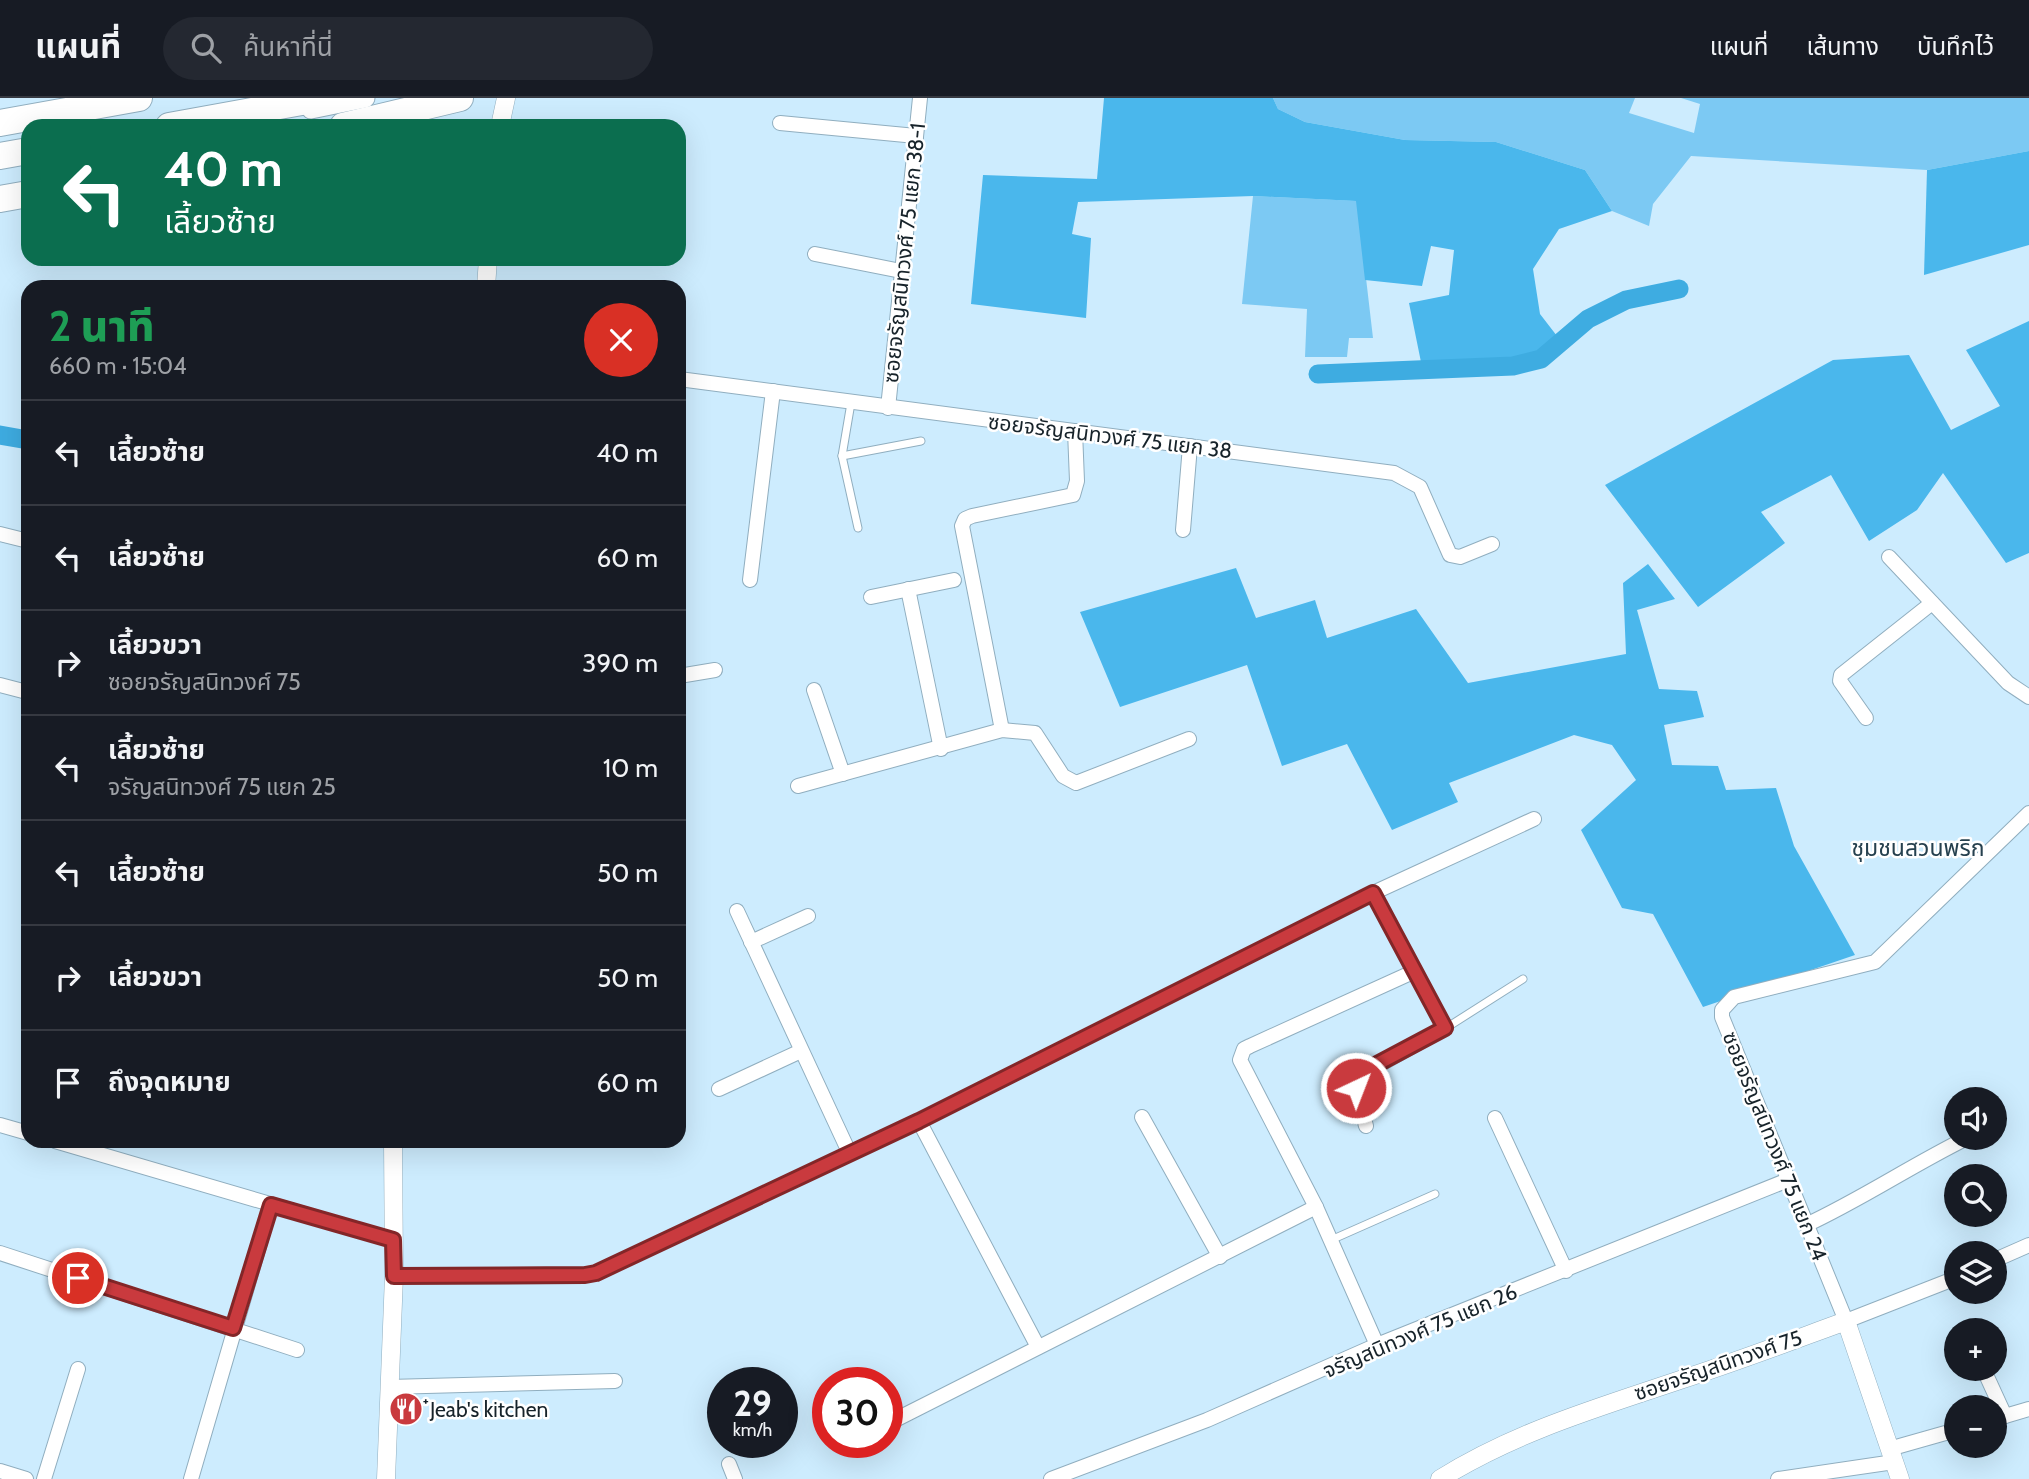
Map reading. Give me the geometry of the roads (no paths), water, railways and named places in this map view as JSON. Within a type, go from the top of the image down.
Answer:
[{"type":"highway","points":[[22,119],[139,98]]},
{"type":"highway","points":[[208,119],[324,98]]},
{"type":"highway","points":[[372,119],[460,98]]},
{"type":"highway","points":[[0,123],[21,119]]},
{"type":"highway","points":[[0,156],[21,152]]},
{"type":"highway","points":[[0,199],[21,195]]},
{"type":"main road","points":[[254,119],[365,98]]},
{"type":"main road","points":[[0,162],[21,159]]},
{"type":"street","points":[[502,119],[506,98]]},
{"type":"street","name":"ซอยจรัญสนิทวงศ์ 75 แยก 38-1","points":[[888,408],[920,98]]},
{"type":"street","points":[[780,123],[916,136]]},
{"type":"street","points":[[815,254],[901,271]]},
{"type":"street","name":"ซอยจรัญสนิทวงศ์ 75 แยก 38","points":[[686,380],[1394,473],[1420,487],[1450,555],[1460,557],[1492,544]]},
{"type":"street","points":[[750,580],[773,391]]},
{"type":"street","points":[[1003,730],[962,526],[965,519],[972,516],[1073,495],[1077,481],[1075,430]]},
{"type":"street","points":[[1183,530],[1190,446]]},
{"type":"street","points":[[0,534],[21,539]]},
{"type":"street","points":[[1889,557],[2008,683],[2029,697]]},
{"type":"street","points":[[871,597],[954,580]]},
{"type":"street","points":[[908,589],[941,749]]},
{"type":"street","points":[[1866,718],[1840,681],[1841,675],[1932,603]]},
{"type":"street","points":[[686,675],[715,670]]},
{"type":"street","points":[[0,685],[21,690]]},
{"type":"street","points":[[814,690],[843,774]]},
{"type":"street","points":[[798,786],[1003,730],[1035,733],[1063,776],[1076,783],[1189,740]]},
{"type":"street","name":"ซอยจรัญสนิทวงศ์ 75 แยก 24","points":[[1846,1321],[1722,1017],[1725,1005],[1734,997],[1875,962],[2029,813]]},
{"type":"street","points":[[394,1276],[596,1273],[919,1121],[1373,893],[1534,819]]},
{"type":"street","points":[[1366,1126],[1356,1088],[1361,1075],[1445,1028],[1373,893]]},
{"type":"street","points":[[737,911],[849,1152]]},
{"type":"street","points":[[751,942],[808,916]]},
{"type":"street","points":[[1377,1345],[1316,1207],[1240,1065],[1242,1054],[1250,1046],[1413,972]]},
{"type":"street","points":[[719,1088],[801,1051]]},
{"type":"street","points":[[1142,1117],[1220,1257]]},
{"type":"street","points":[[1495,1118],[1566,1271]]},
{"type":"street","points":[[919,1121],[1038,1347]]},
{"type":"street","points":[[0,1125],[21,1131]]},
{"type":"street","points":[[79,1148],[393,1240]]},
{"type":"street","points":[[386,1479],[394,1276],[393,1148]]},
{"type":"street","points":[[1806,1225],[1853,1203],[1908,1167],[1944,1149]]},
{"type":"street","name":"จรัญสนิทวงศ์ 75 แยก 26","points":[[1051,1479],[1207,1420],[1377,1345],[1788,1180]]},
{"type":"street","points":[[191,1479],[271,1205]]},
{"type":"street","points":[[903,1416],[1316,1207]]},
{"type":"street","points":[[2007,1255],[2029,1245]]},
{"type":"street","points":[[0,1253],[297,1350]]},
{"type":"street","points":[[1894,1463],[1846,1321],[1944,1283]]},
{"type":"street","name":"ซอยจรัญสนิทวงศ์ 75","points":[[1440,1479],[1509,1440],[1593,1407],[1681,1380],[1846,1321]]},
{"type":"street","points":[[44,1479],[78,1369]]},
{"type":"street","points":[[389,1387],[615,1381]]},
{"type":"street","points":[[2007,1415],[2029,1409]]},
{"type":"street","points":[[1778,1479],[1894,1463],[1944,1436]]},
{"type":"street","points":[[729,1464],[735,1479]]},
{"type":"street","points":[[0,1471],[26,1479]]},
{"type":"lane","points":[[851,402],[842,456],[858,528]]},
{"type":"lane","points":[[842,456],[921,440]]},
{"type":"lane","points":[[1445,1028],[1523,979]]},
{"type":"lane","points":[[1331,1240],[1435,1194]]},
{"type":"waterway","points":[[1318,374],[1513,366],[1541,359],[1588,319],[1626,300],[1679,289]]},
{"type":"waterway","points":[[0,435],[21,439]]},
{"type":"place","name":"๋Jeab's kitchen","points":[[406,1409]]},
{"type":"district","name":"ชุมชนสวนพริก","points":[[1918,848]]}]
